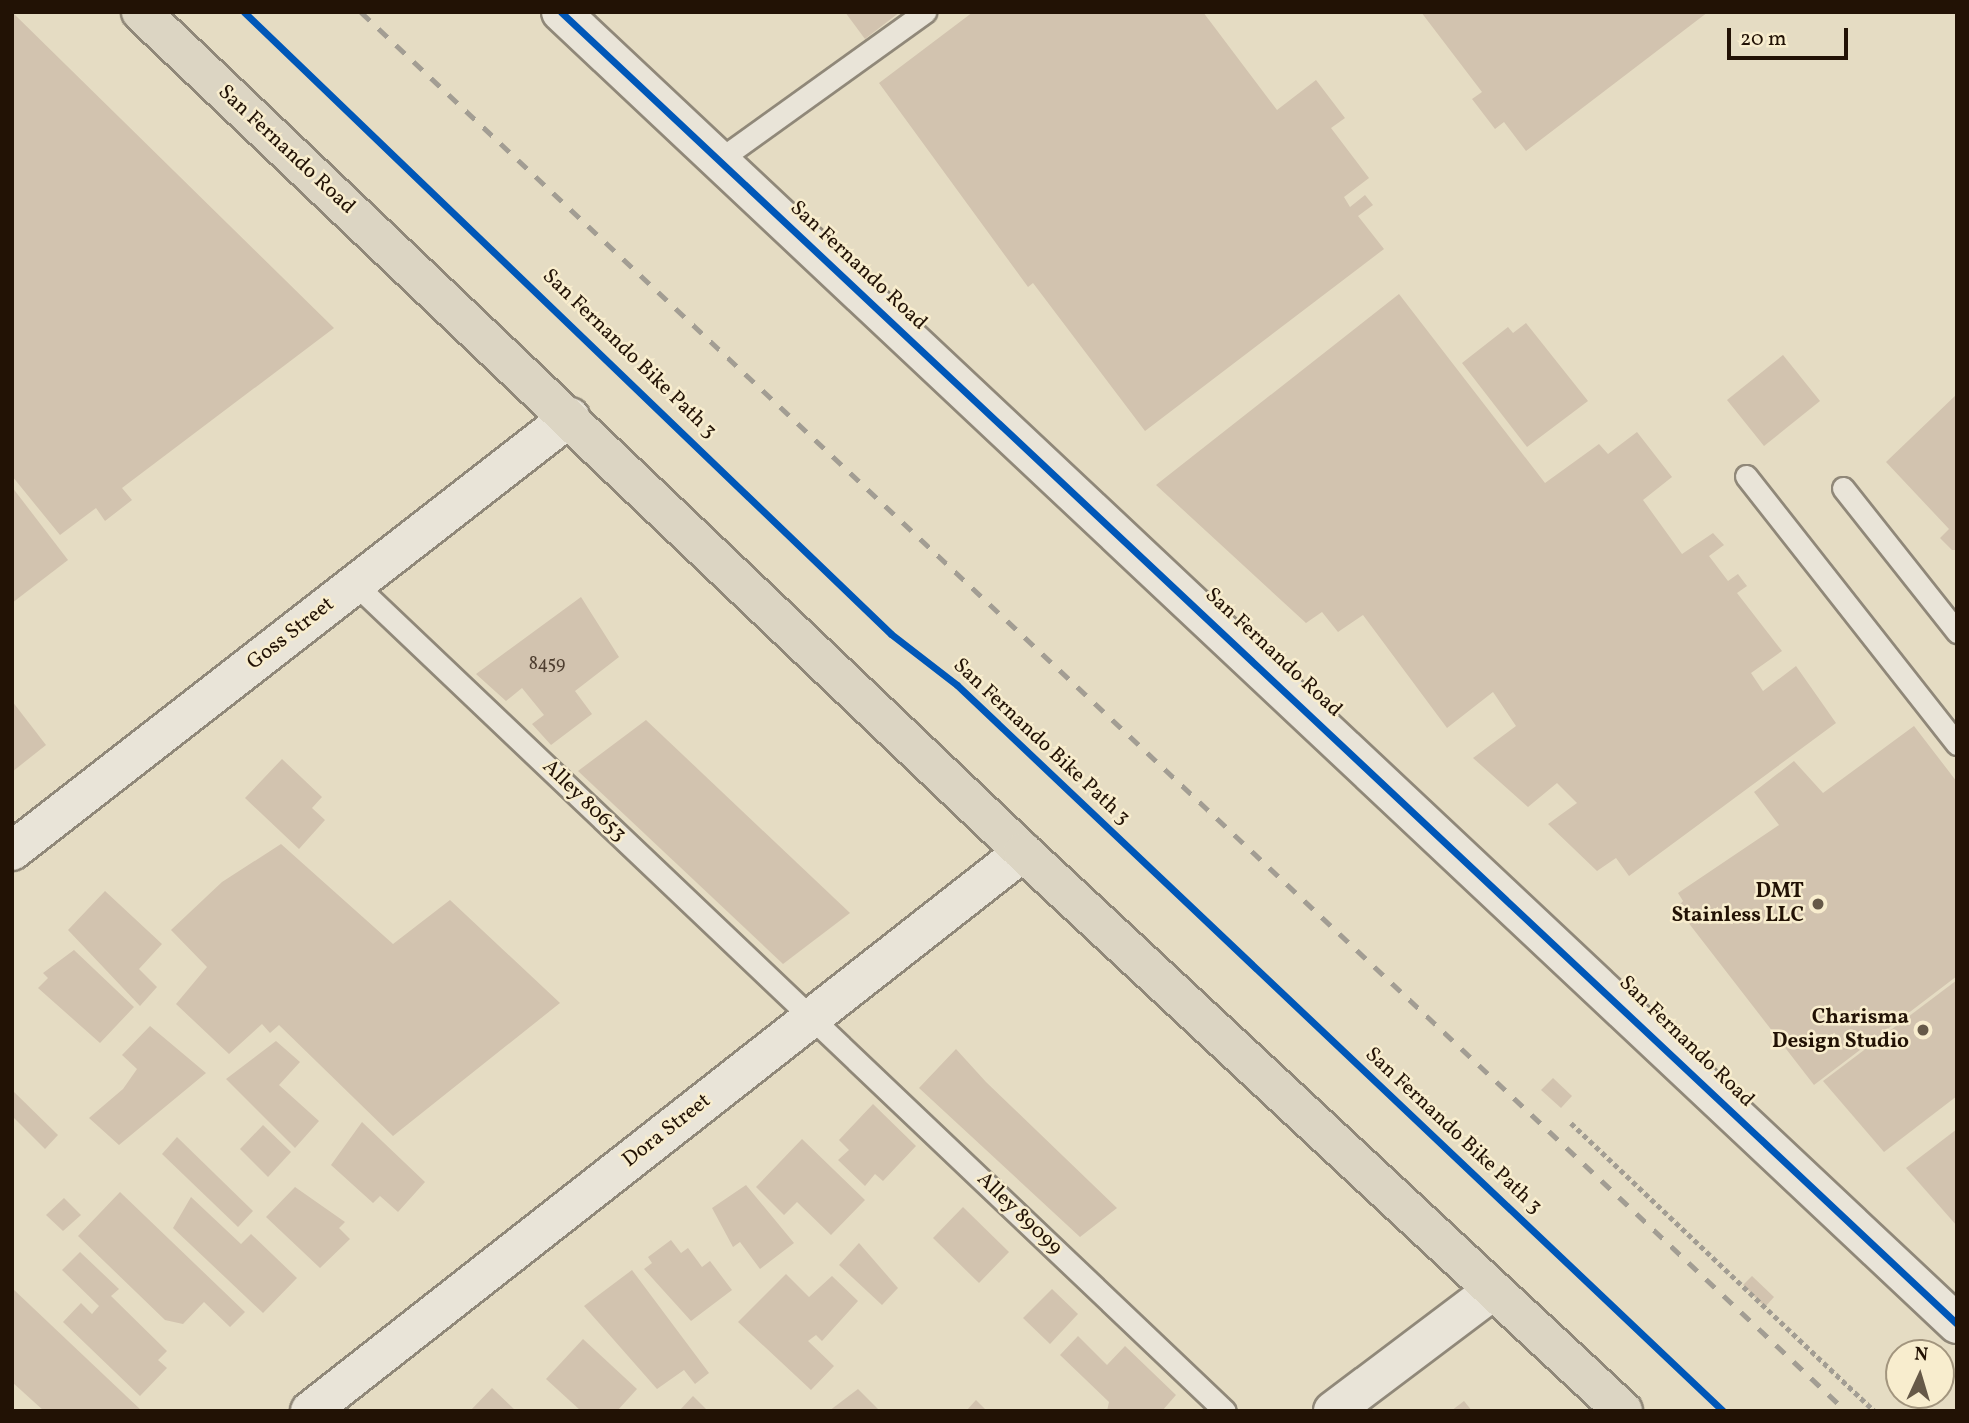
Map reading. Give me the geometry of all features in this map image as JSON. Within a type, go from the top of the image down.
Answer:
[{"type":"main road","name":"San Fernando Road","points":[[141,12],[570,417],[1023,852],[1623,1411]]},
{"type":"street","name":"San Fernando Road","points":[[561,12],[1957,1324]]},
{"type":"street","name":"Goss Street","points":[[12,851],[570,417]]},
{"type":"street","name":"Dora Street","points":[[310,1411],[1023,852]]},
{"type":"street","points":[[1332,1411],[1492,1291]]},
{"type":"lane","points":[[719,160],[925,12]]},
{"type":"lane","points":[[1746,476],[1957,744]]},
{"type":"lane","points":[[1843,488],[1957,632]]},
{"type":"lane","name":"Alley 80653","points":[[355,584],[814,1016]]},
{"type":"lane","name":"Alley 89099","points":[[814,1016],[1225,1411]]},
{"type":"path","points":[[1571,1123],[1874,1411]]},
{"type":"building","points":[[12,12],[334,328],[122,488],[132,500],[105,521],[96,508],[60,535],[12,476]]},
{"type":"building","points":[[845,12],[900,12],[865,39]]},
{"type":"building","points":[[973,12],[1203,12],[1277,110],[1316,80],[1345,118],[1331,128],[1369,178],[1344,197],[1350,207],[1365,195],[1373,205],[1358,216],[1384,249],[1145,431],[1033,283],[1028,287],[879,83]]},
{"type":"building","points":[[1421,12],[1708,12],[1526,151],[1504,122],[1495,129],[1472,99],[1482,92]]},
{"type":"building","points":[[1399,294],[1545,483],[1599,444],[1608,454],[1637,432],[1672,477],[1643,500],[1682,554],[1713,533],[1724,545],[1709,556],[1728,581],[1738,574],[1747,586],[1737,593],[1782,651],[1751,673],[1763,691],[1796,666],[1836,723],[1629,876],[1616,858],[1597,871],[1548,824],[1577,803],[1557,783],[1528,807],[1473,758],[1516,726],[1493,692],[1447,728],[1363,615],[1338,632],[1322,612],[1306,623],[1156,485]]},
{"type":"building","points":[[1526,323],[1588,401],[1527,447],[1462,363],[1508,327],[1513,333]]},
{"type":"building","points":[[1783,355],[1820,401],[1764,446],[1727,400]]},
{"type":"building","points":[[1957,394],[1957,550],[1952,550],[1940,538],[1949,529],[1886,462]]},
{"type":"building","points":[[12,487],[68,560],[12,603]]},
{"type":"building","points":[[581,597],[619,657],[575,691],[592,714],[551,745],[532,724],[544,715],[522,688],[506,701],[476,674]]},
{"type":"building","points":[[12,701],[46,745],[12,772]]},
{"type":"building","points":[[646,720],[850,913],[783,964],[578,771]]},
{"type":"building","name":"DMT Stainless LLC","points":[[1914,726],[1957,782],[1957,976],[1814,1085],[1677,908],[1683,901],[1678,893],[1779,825],[1754,792],[1794,761],[1823,793]]},
{"type":"building","points":[[282,759],[322,797],[312,808],[325,820],[299,849],[245,798]]},
{"type":"building","points":[[281,844],[393,944],[450,900],[560,1003],[393,1136],[279,1025],[270,1033],[262,1024],[229,1054],[176,1004],[207,967],[171,930],[222,882]]},
{"type":"building","points":[[105,891],[162,944],[139,969],[157,987],[140,1006],[68,930]]},
{"type":"building","points":[[74,950],[134,1007],[100,1043],[38,988],[48,978],[43,973]]},
{"type":"building","name":"Charisma Design Studio","points":[[1957,980],[1957,1096],[1884,1152],[1823,1081]]},
{"type":"building","points":[[150,1026],[206,1073],[119,1145],[89,1118],[123,1089],[137,1069],[122,1055]]},
{"type":"building","points":[[276,1041],[300,1062],[279,1085],[319,1121],[295,1148],[226,1079]]},
{"type":"building","points":[[956,1049],[986,1082],[1117,1208],[1080,1237],[919,1088]]},
{"type":"building","points":[[1553,1078],[1572,1096],[1561,1108],[1541,1090]]},
{"type":"building","points":[[12,1090],[58,1135],[45,1149],[12,1116]]},
{"type":"building","points":[[873,1104],[916,1146],[883,1181],[875,1174],[865,1186],[838,1160],[849,1150],[839,1140]]},
{"type":"building","points":[[362,1122],[425,1182],[398,1212],[380,1196],[373,1203],[331,1165]]},
{"type":"building","points":[[263,1125],[291,1152],[268,1177],[240,1149]]},
{"type":"building","points":[[1957,1129],[1957,1226],[1906,1168]]},
{"type":"building","points":[[177,1137],[253,1211],[238,1227],[162,1154]]},
{"type":"building","points":[[802,1139],[865,1200],[831,1235],[797,1202],[784,1215],[756,1187]]},
{"type":"building","points":[[746,1185],[794,1243],[760,1269],[740,1242],[733,1247],[712,1208]]},
{"type":"building","points":[[295,1187],[345,1222],[339,1228],[350,1239],[320,1268],[266,1217]]},
{"type":"building","points":[[120,1192],[245,1312],[230,1327],[204,1302],[183,1324],[165,1320],[78,1236]]},
{"type":"building","points":[[191,1197],[241,1244],[251,1234],[297,1278],[263,1313],[173,1228]]},
{"type":"building","points":[[64,1198],[81,1215],[63,1231],[46,1215]]},
{"type":"building","points":[[963,1207],[1009,1252],[979,1283],[933,1238]]},
{"type":"building","points":[[671,1240],[681,1253],[688,1248],[702,1267],[710,1261],[732,1290],[691,1321],[644,1269],[652,1263],[648,1257]]},
{"type":"building","points":[[859,1243],[898,1288],[882,1305],[839,1265]]},
{"type":"building","points":[[80,1252],[119,1289],[111,1296],[167,1351],[158,1360],[167,1368],[140,1396],[63,1322],[81,1303],[92,1314],[99,1306],[62,1270]]},
{"type":"building","points":[[632,1270],[709,1373],[695,1384],[684,1370],[657,1389],[584,1306]]},
{"type":"building","points":[[786,1274],[809,1297],[832,1276],[858,1301],[822,1341],[816,1335],[808,1341],[834,1366],[811,1390],[738,1322]]},
{"type":"building","points":[[1752,1276],[1774,1297],[1765,1307],[1743,1285]]},
{"type":"building","points":[[12,1288],[142,1411],[44,1411],[12,1382]]},
{"type":"building","points":[[1052,1289],[1078,1314],[1050,1344],[1023,1318]]},
{"type":"building","points":[[1078,1336],[1107,1365],[1125,1346],[1176,1395],[1162,1411],[1107,1411],[1109,1402],[1060,1355]]},
{"type":"building","points":[[583,1339],[637,1389],[617,1411],[581,1411],[546,1379]]},
{"type":"building","points":[[492,1388],[516,1411],[470,1411]]},
{"type":"building","points":[[858,1389],[880,1411],[829,1411]]},
{"type":"building","points":[[693,1396],[708,1411],[679,1411]]},
{"type":"building","points":[[976,1400],[987,1411],[966,1411]]},
{"type":"building","points":[[1464,1401],[1472,1411],[1451,1411]]},
{"type":"railway","points":[[361,12],[1846,1411]]},
{"type":"cycle path","name":"San Fernando Bike Path 3","points":[[244,12],[891,634],[957,685],[1723,1411]]},
{"type":"cycle path","points":[[561,12],[1957,1324]]},
{"type":"place","name":"DMT Stainless LLC","points":[[1818,904]]},
{"type":"place","name":"Charisma Design Studio","points":[[1923,1030]]}]
